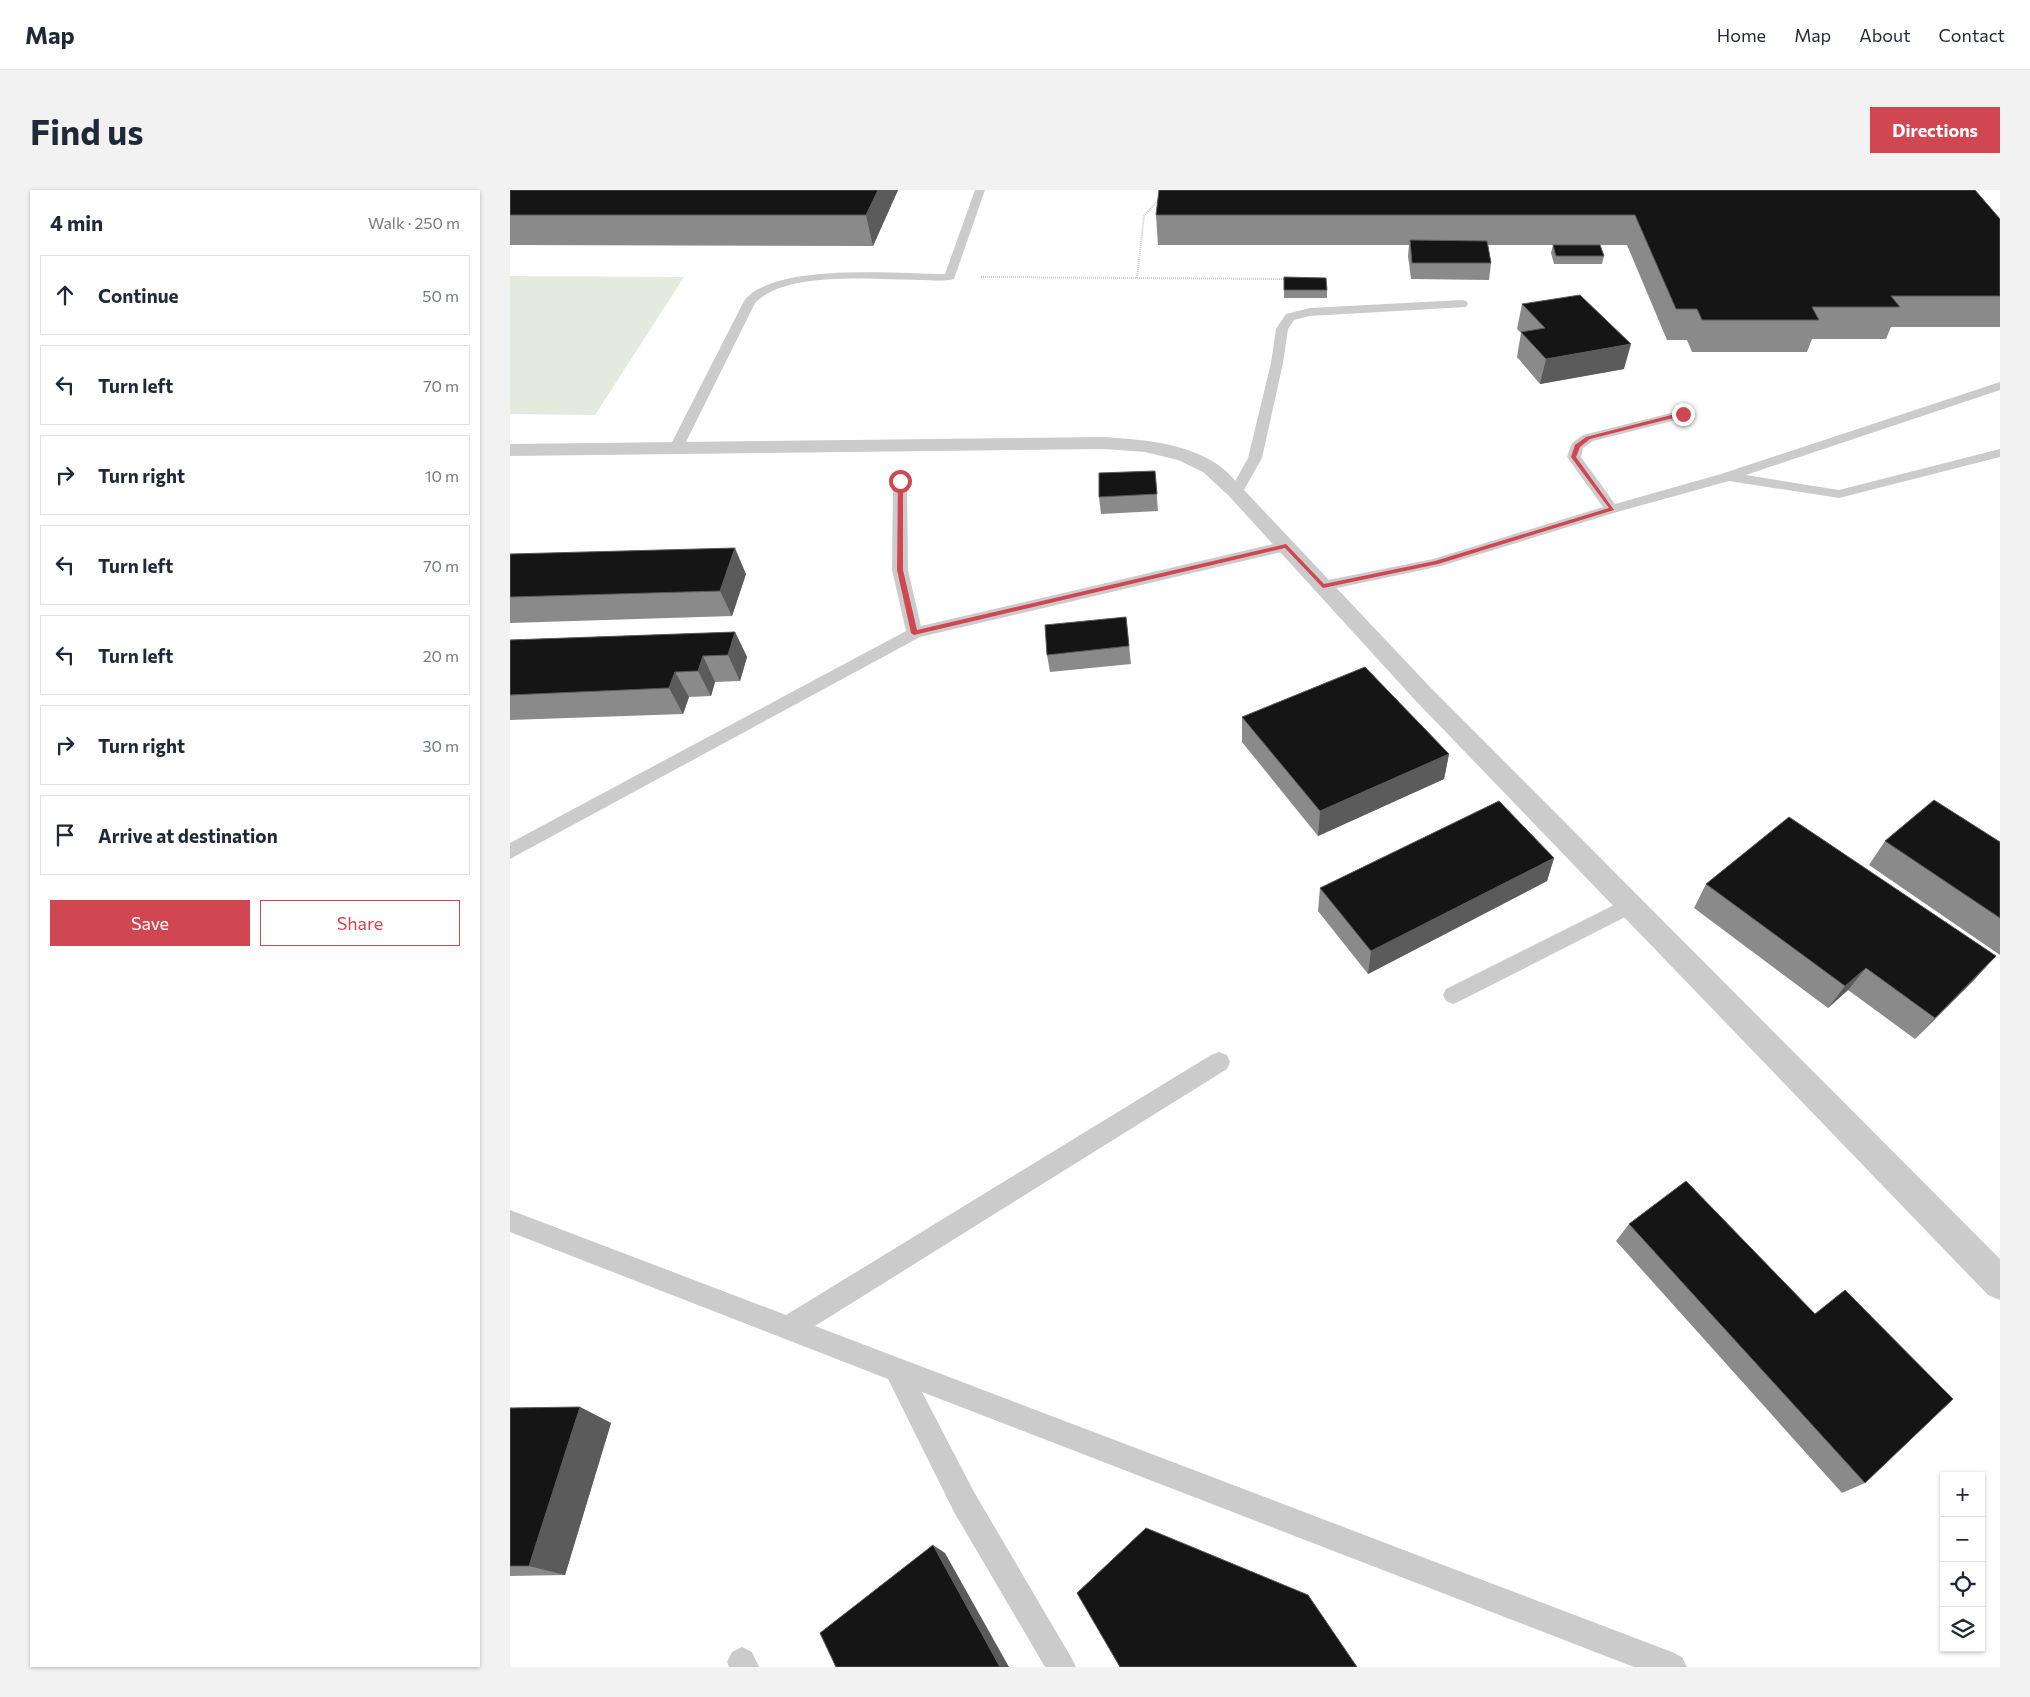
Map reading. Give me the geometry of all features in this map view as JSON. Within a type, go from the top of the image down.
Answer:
[{"type":"street","points":[[510,450],[1104,443],[1146,445],[1183,454],[1211,468],[1236,492],[1422,693],[2000,1282]]},
{"type":"lane","points":[[676,448],[750,301],[759,292],[774,284],[791,279],[811,277],[950,277],[980,190]]},
{"type":"lane","points":[[1236,492],[1255,458],[1277,363],[1282,329],[1290,317],[1310,312],[1462,304]]},
{"type":"lane","points":[[1323,586],[1436,563],[1612,508],[1726,477],[2000,386]]},
{"type":"lane","points":[[1612,508],[1574,457],[1577,446],[1588,438],[1683,414]]},
{"type":"lane","points":[[1726,477],[1839,494],[2000,453]]},
{"type":"lane","points":[[900,481],[900,570],[914,633]]},
{"type":"lane","points":[[510,852],[914,633],[1286,546]]},
{"type":"lane","points":[[1454,995],[1630,905]]},
{"type":"lane","points":[[788,1328],[1218,1062]]},
{"type":"lane","points":[[510,1222],[1672,1667]]},
{"type":"lane","points":[[898,1371],[964,1502],[1061,1667]]},
{"type":"path","points":[[1137,278],[1144,216],[1161,196]]},
{"type":"path","points":[[950,277],[1290,279]]},
{"type":"shaded area","points":[[510,276],[684,277],[595,415],[510,414]]},
{"type":"building","points":[[510,190],[878,190],[866,215],[510,215]]},
{"type":"building","points":[[1159,190],[1975,190],[2000,219],[2000,296],[1891,296],[1900,307],[1812,307],[1819,320],[1702,320],[1697,309],[1676,309],[1635,215],[1156,215]]},
{"type":"building","points":[[1410,240],[1487,241],[1491,263],[1412,263]]},
{"type":"building","points":[[1553,245],[1600,245],[1604,256],[1556,256]]},
{"type":"building","points":[[1284,277],[1326,278],[1327,290],[1284,290]]},
{"type":"building","points":[[1580,295],[1631,344],[1546,359],[1521,332],[1545,328],[1522,304]]},
{"type":"building","points":[[1155,471],[1157,494],[1099,497],[1099,473]]},
{"type":"building","points":[[735,548],[720,591],[510,597],[510,554]]},
{"type":"building","points":[[1126,617],[1129,646],[1047,655],[1045,625]]},
{"type":"building","points":[[735,632],[728,655],[703,656],[698,671],[675,672],[669,688],[510,695],[510,640]]},
{"type":"building","points":[[1365,667],[1449,754],[1320,811],[1242,717]]},
{"type":"building","points":[[1934,800],[2000,842],[2000,918],[1885,841]]},
{"type":"building","points":[[1499,801],[1554,858],[1371,951],[1320,888]]},
{"type":"building","points":[[1789,817],[1996,956],[1935,1018],[1866,968],[1845,986],[1706,884]]},
{"type":"building","points":[[1686,1181],[1815,1314],[1845,1290],[1953,1399],[1865,1483],[1629,1224]]},
{"type":"building","points":[[580,1407],[529,1566],[510,1566],[510,1408]]},
{"type":"building","points":[[1146,1528],[1308,1595],[1357,1667],[1120,1667],[1077,1593]]},
{"type":"building","points":[[933,1545],[1000,1667],[836,1667],[820,1633]]},
{"type":"route","points":[[900,481],[900,570],[914,633],[1286,546],[1323,586],[1436,563],[1612,508],[1574,457],[1577,446],[1588,438],[1683,414]]}]
